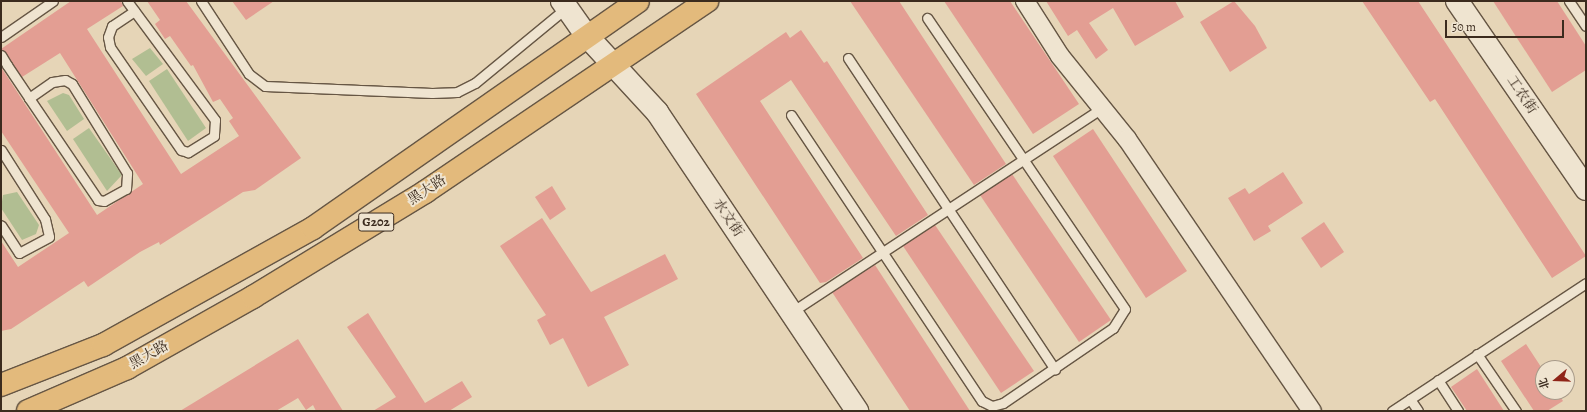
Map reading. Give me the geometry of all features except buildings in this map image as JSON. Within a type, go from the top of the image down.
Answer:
[{"type":"highway","name":"G202","points":[[1,385],[103,344],[313,228],[586,35],[638,1]]},
{"type":"highway","name":"黑大路","points":[[28,411],[127,368],[253,297],[425,192],[707,1]]},
{"type":"street","points":[[1025,1],[1100,109],[1127,139],[1312,411]]},
{"type":"street","name":"工农街","points":[[1457,1],[1586,189]]},
{"type":"street","name":"水文街","points":[[564,4],[586,35],[614,63],[658,112],[790,313],[857,411]]},
{"type":"lane","points":[[1,37],[53,1]]},
{"type":"lane","points":[[126,1],[134,11],[214,120],[214,136],[188,152],[181,150],[110,47],[108,36],[112,26],[134,11]]},
{"type":"lane","points":[[201,1],[249,74],[265,86],[432,93],[457,92],[475,83],[564,4]]},
{"type":"lane","points":[[1569,1],[1586,26]]},
{"type":"lane","points":[[791,115],[883,250],[982,401],[992,406],[1003,404],[1113,328],[1125,309],[928,18]]},
{"type":"lane","points":[[1,55],[29,98],[98,200],[104,201],[126,189],[127,173],[72,84],[65,80],[52,82],[29,98]]},
{"type":"lane","points":[[848,58],[946,208],[1055,369]]},
{"type":"lane","points":[[790,313],[946,208],[1100,109]]},
{"type":"lane","points":[[1,150],[45,219],[49,237],[19,253],[1,225]]},
{"type":"lane","points":[[1392,411],[1586,283]]},
{"type":"lane","points":[[1477,354],[1516,411]]},
{"type":"lane","points":[[1438,380],[1458,411]]},
{"type":"lane","points":[[1410,399],[1418,411]]},
{"type":"green space","points":[[150,48],[163,64],[146,76],[132,59]]},
{"type":"green space","points":[[167,69],[206,128],[188,141],[149,81]]},
{"type":"green space","points":[[63,93],[69,95],[84,119],[67,131],[47,101]]},
{"type":"green space","points":[[89,128],[122,175],[107,191],[73,139]]},
{"type":"green space","points":[[17,192],[39,225],[36,234],[22,240],[1,208],[3,195]]}]
